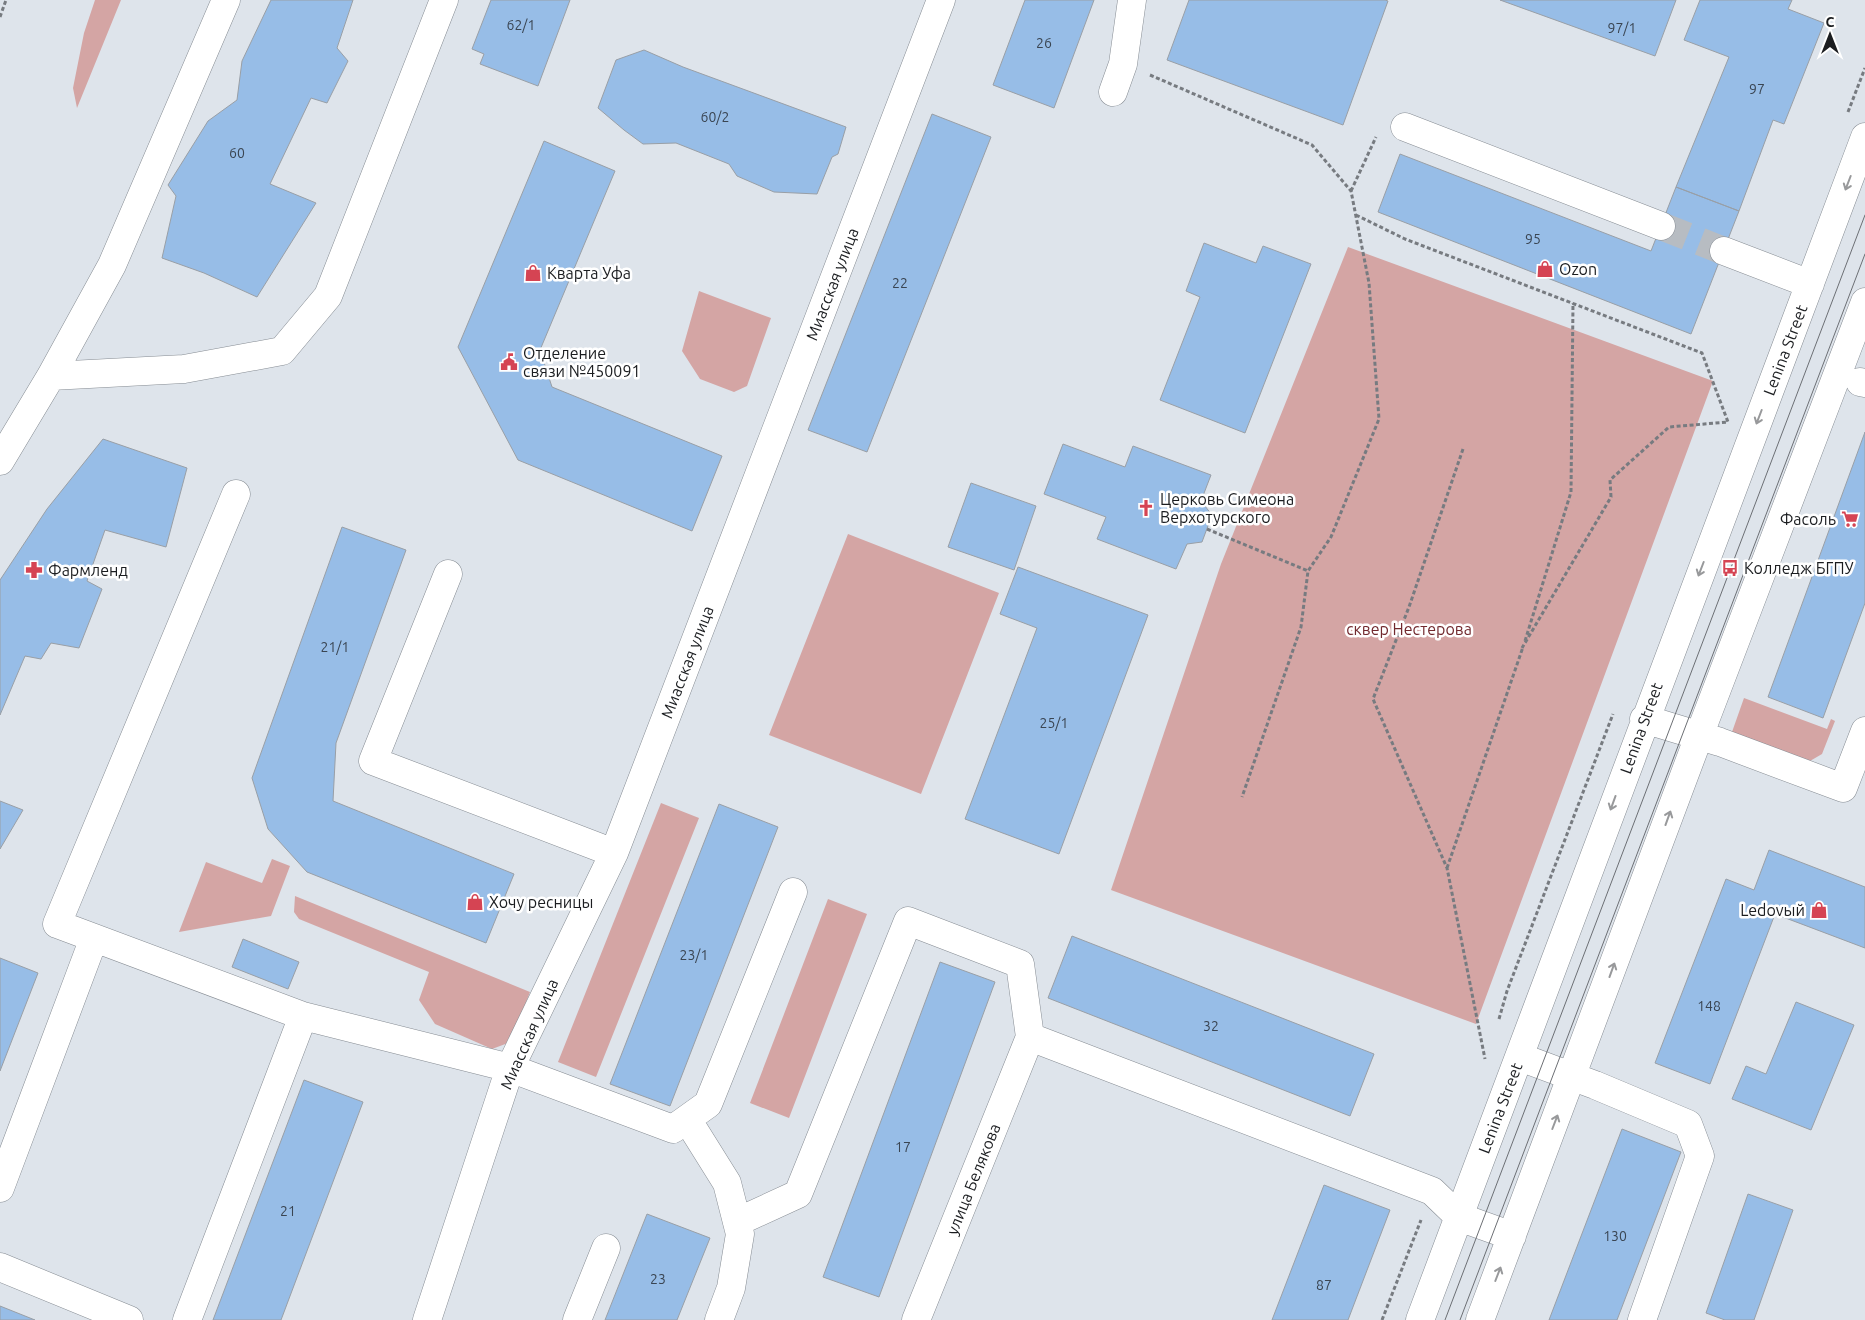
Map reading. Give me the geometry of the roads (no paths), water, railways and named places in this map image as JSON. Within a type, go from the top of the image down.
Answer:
[{"type":"street","points":[[0,461],[51,376],[112,265],[226,0]]},
{"type":"street","points":[[51,376],[184,368],[282,351],[328,296],[444,0]]},
{"type":"street","name":"Миасская улица","points":[[427,1320],[510,1068],[614,853],[941,0]]},
{"type":"street","points":[[1113,92],[1123,64],[1132,0]]},
{"type":"street","points":[[1392,128],[1661,226]]},
{"type":"street","name":"Lenina Street","points":[[1420,1320],[1520,1058],[1644,719],[1865,137]]},
{"type":"street","points":[[1724,251],[1810,284]]},
{"type":"street","points":[[1480,1320],[1699,736],[1865,302]]},
{"type":"street","points":[[236,494],[57,924],[303,1016],[510,1068],[673,1129],[708,1104],[793,892]]},
{"type":"street","points":[[448,574],[373,761],[614,853]]},
{"type":"street","points":[[1644,719],[1699,736],[1854,790],[1865,731]]},
{"type":"street","points":[[737,1222],[798,1194],[908,922],[1020,964],[1030,1037],[1432,1191],[1459,1218],[1512,1236]]},
{"type":"street","points":[[0,1188],[94,938]]},
{"type":"street","points":[[187,1320],[303,1016]]},
{"type":"street","name":"улица Белякова","points":[[916,1320],[1030,1037]]},
{"type":"street","points":[[1520,1058],[1573,1076],[1688,1124],[1700,1156],[1642,1320]]},
{"type":"street","points":[[687,1120],[727,1182],[740,1234],[731,1288],[719,1320]]},
{"type":"street","points":[[577,1320],[606,1248]]},
{"type":"street","points":[[0,1267],[129,1320]]},
{"type":"tunnel","points":[[1661,226],[1724,251]]},
{"type":"tram line","points":[[1445,1320],[1865,215]]},
{"type":"tram line","points":[[1460,1320],[1865,254]]},
{"type":"place","name":"Ozon","points":[[1545,269]]},
{"type":"place","name":"Кварта Уфа","points":[[533,273]]},
{"type":"place","name":"Отделение связи №450091","points":[[509,362]]},
{"type":"place","name":"Церковь Симеона Верхотурского","points":[[1146,508]]},
{"type":"place","name":"Фасоль","points":[[1850,519]]},
{"type":"place","name":"Колледж БГПУ","points":[[1730,568]]},
{"type":"place","name":"Фармленд","points":[[34,570]]},
{"type":"place","name":"Хочу ресницы","points":[[475,902]]},
{"type":"place","name":"Ledovый","points":[[1819,910]]},
{"type":"park label","name":"сквер Нестерова","points":[[1409,629]]}]
